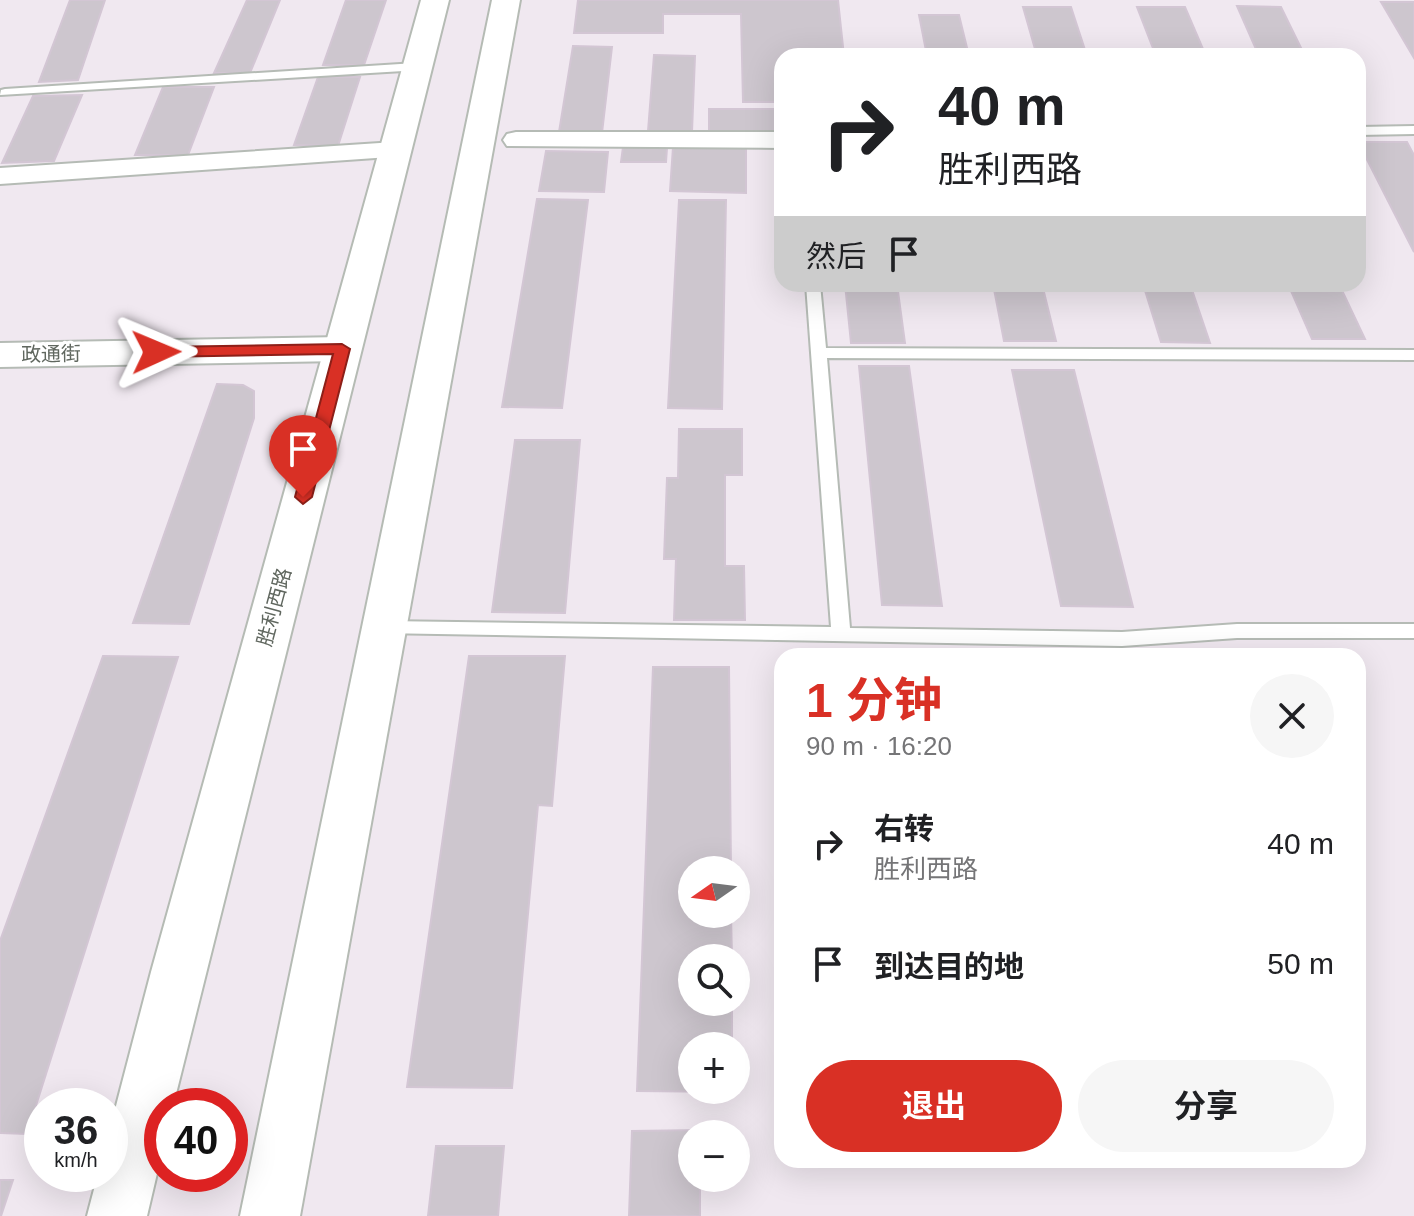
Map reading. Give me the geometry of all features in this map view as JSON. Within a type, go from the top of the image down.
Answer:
[{"type":"main road","name":"胜利西路","points":[[117,1216],[178,972],[435,0]]},
{"type":"main road","points":[[270,1216],[506,0]]},
{"type":"main road","name":"政通街","points":[[0,355],[342,349]]},
{"type":"street","points":[[516,140],[774,140]]},
{"type":"street","points":[[0,176],[395,150]]},
{"type":"lane","points":[[5,93],[416,67]]},
{"type":"lane","points":[[1366,131],[1414,130]]},
{"type":"lane","points":[[814,292],[841,634]]},
{"type":"lane","points":[[819,353],[1414,355]]},
{"type":"lane","points":[[382,628],[1122,639],[1237,631],[1414,631]]},
{"type":"building","points":[[70,0],[105,0],[78,80],[39,82]]},
{"type":"building","points":[[247,0],[280,0],[250,73],[214,73]]},
{"type":"building","points":[[346,0],[386,0],[364,65],[323,65]]},
{"type":"building","points":[[578,0],[838,0],[843,48],[774,48],[774,102],[743,102],[741,14],[663,14],[663,33],[574,33]]},
{"type":"building","points":[[1381,2],[1414,2],[1414,58]]},
{"type":"building","points":[[1237,6],[1281,7],[1301,48],[1255,48]]},
{"type":"building","points":[[1023,7],[1071,7],[1084,48],[1035,48]]},
{"type":"building","points":[[1137,7],[1185,7],[1203,48],[1153,48]]},
{"type":"building","points":[[919,15],[959,15],[967,48],[925,48]]},
{"type":"building","points":[[573,46],[612,47],[602,133],[559,132]]},
{"type":"building","points":[[654,55],[695,56],[692,132],[648,131]]},
{"type":"building","points":[[318,77],[360,77],[338,146],[294,145]]},
{"type":"building","points":[[163,87],[214,87],[188,155],[135,155]]},
{"type":"building","points":[[82,95],[54,161],[2,163],[33,96]]},
{"type":"building","points":[[709,109],[774,109],[774,138],[709,138]]},
{"type":"building","points":[[1366,142],[1407,142],[1414,155],[1414,252],[1366,158]]},
{"type":"building","points":[[623,147],[667,148],[666,162],[621,162]]},
{"type":"building","points":[[673,147],[746,148],[746,193],[670,191]]},
{"type":"building","points":[[546,151],[608,152],[604,192],[539,191]]},
{"type":"building","points":[[537,199],[588,200],[562,408],[502,407]]},
{"type":"building","points":[[679,200],[726,200],[722,409],[668,408]]},
{"type":"building","points":[[846,292],[898,292],[905,343],[851,343]]},
{"type":"building","points":[[995,292],[1044,292],[1056,341],[1004,341]]},
{"type":"building","points":[[1145,292],[1193,292],[1210,343],[1161,342]]},
{"type":"building","points":[[1291,292],[1343,292],[1365,339],[1312,339]]},
{"type":"building","points":[[859,366],[909,366],[942,606],[882,605]]},
{"type":"building","points":[[1012,370],[1074,370],[1133,607],[1061,606]]},
{"type":"building","points":[[217,384],[243,385],[254,391],[254,418],[189,624],[133,623]]},
{"type":"building","points":[[679,429],[742,429],[742,475],[725,475],[725,566],[744,566],[745,620],[674,620],[676,559],[664,559],[667,478],[678,478]]},
{"type":"building","points":[[515,440],[580,440],[565,613],[492,612]]},
{"type":"building","points":[[103,656],[178,657],[42,1088],[24,1088],[24,1134],[0,1133],[0,941]]},
{"type":"building","points":[[469,656],[565,656],[552,806],[538,805],[512,1088],[407,1087]]},
{"type":"building","points":[[653,667],[729,667],[731,856],[678,856],[678,928],[731,928],[732,944],[678,944],[678,1016],[732,1016],[732,1032],[678,1032],[678,1091],[637,1091]]},
{"type":"building","points":[[678,1130],[678,1192],[700,1192],[700,1216],[629,1216],[632,1131]]},
{"type":"building","points":[[436,1146],[504,1146],[498,1216],[428,1216]]},
{"type":"building","points":[[0,1180],[13,1180],[1,1216],[0,1216]]},
{"type":"route","points":[[156,352],[342,349],[303,497]]}]
